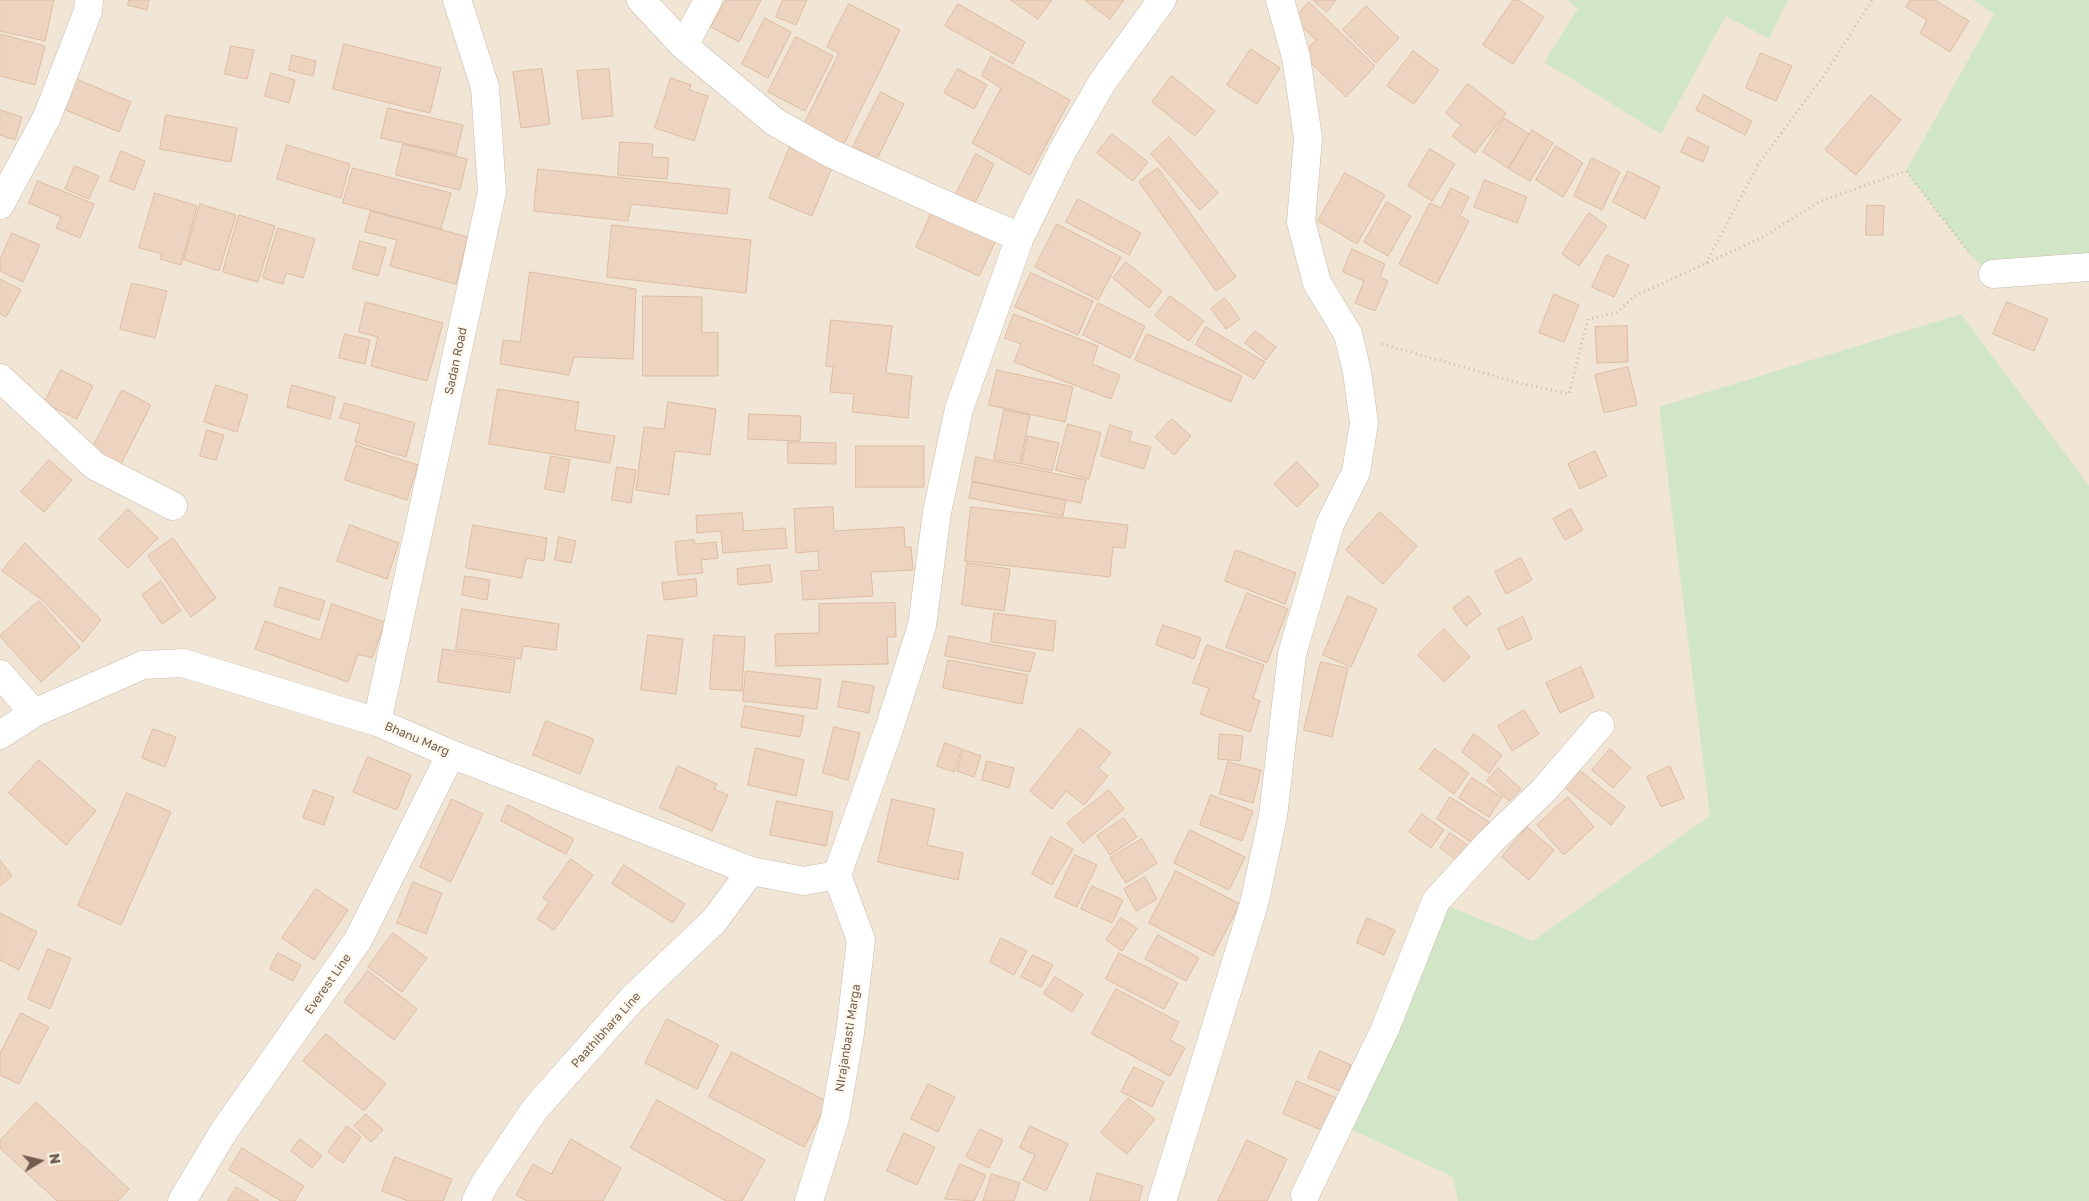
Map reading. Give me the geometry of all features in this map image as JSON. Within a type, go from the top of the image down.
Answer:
[{"type":"street","points":[[0,205],[47,117],[88,11],[89,0]]},
{"type":"street","name":"Sadan Road","points":[[376,722],[492,192],[485,87],[457,0]]},
{"type":"street","points":[[640,0],[684,46],[775,122],[830,154],[958,212],[1020,237]]},
{"type":"street","points":[[684,46],[708,0]]},
{"type":"street","points":[[837,875],[889,729],[922,626],[937,512],[959,409],[1020,237],[1063,150],[1103,81],[1162,0]]},
{"type":"street","points":[[1162,1201],[1254,904],[1273,816],[1292,654],[1330,524],[1356,472],[1364,423],[1357,372],[1348,334],[1317,283],[1301,222],[1308,138],[1296,57],[1280,0]]},
{"type":"street","points":[[1993,274],[2089,267]]},
{"type":"street","points":[[0,378],[96,466],[173,506]]},
{"type":"street","name":"Bhanu Marg","points":[[0,735],[34,713],[143,665],[183,663],[376,722],[451,754],[751,871],[804,881],[837,875]]},
{"type":"street","points":[[0,674],[34,713]]},
{"type":"street","points":[[1300,1199],[1385,1029],[1436,901],[1491,841],[1544,790],[1600,725]]},
{"type":"street","name":"Everest Line","points":[[182,1201],[224,1131],[358,940],[451,754]]},
{"type":"street","name":"Paathibhara Line","points":[[476,1201],[485,1183],[535,1109],[633,998],[714,921],[751,871]]},
{"type":"street","name":"NIrajanbasti Marga","points":[[809,1201],[835,1118],[850,1033],[861,940],[837,875]]},
{"type":"path","points":[[1706,263],[1758,165],[1827,72],[1872,0]]},
{"type":"path","points":[[1348,334],[1523,384],[1569,394],[1588,319],[1616,313],[1635,296],[1762,238],[1821,201],[1906,171],[1972,257],[1993,274]]},
{"type":"shaded area","points":[[0,0],[2089,0],[2089,1201],[0,1201]]},
{"type":"green space","points":[[1567,0],[1788,0],[1769,39],[1726,16],[1661,134],[1544,62],[1578,9]]},
{"type":"green space","points":[[1973,0],[2089,0],[2089,267],[1993,274],[1972,257],[1906,171],[1994,14]]},
{"type":"green space","points":[[1961,314],[2089,486],[2089,1201],[1458,1201],[1453,1177],[1340,1124],[1436,901],[1533,941],[1710,816],[1659,407]]},
{"type":"building","points":[[0,0],[54,0],[45,41],[0,31]]},
{"type":"building","points":[[129,0],[149,0],[147,10],[128,5]]},
{"type":"building","points":[[726,0],[761,0],[739,42],[711,27]]},
{"type":"building","points":[[783,0],[807,0],[796,25],[776,17]]},
{"type":"building","points":[[1011,0],[1052,0],[1038,19]]},
{"type":"building","points":[[1085,0],[1124,0],[1110,19]]},
{"type":"building","points":[[1313,0],[1336,0],[1327,12]]},
{"type":"building","points":[[1513,0],[1518,0],[1544,17],[1513,64],[1483,45]]},
{"type":"building","points":[[1910,0],[1935,0],[1969,21],[1950,52],[1920,33],[1927,20],[1906,7]]},
{"type":"building","points":[[1309,2],[1375,66],[1346,97],[1302,54],[1316,40],[1294,19]]},
{"type":"building","points":[[849,4],[900,30],[843,146],[803,126],[839,53],[827,47]]},
{"type":"building","points":[[958,4],[1025,42],[1013,64],[945,26]]},
{"type":"building","points":[[1366,6],[1399,38],[1376,63],[1343,30]]},
{"type":"building","points":[[765,18],[791,32],[768,78],[742,64]]},
{"type":"building","points":[[0,34],[45,46],[35,85],[0,76]]},
{"type":"building","points":[[796,37],[833,56],[805,111],[768,92]]},
{"type":"building","points":[[344,44],[441,68],[430,113],[333,89]]},
{"type":"building","points":[[231,46],[254,50],[247,79],[225,74]]},
{"type":"building","points":[[1251,49],[1280,68],[1257,104],[1227,85]]},
{"type":"building","points":[[1413,51],[1439,70],[1414,104],[1387,86]]},
{"type":"building","points":[[1761,53],[1792,66],[1776,101],[1746,88]]},
{"type":"building","points":[[292,55],[316,61],[313,76],[289,70]]},
{"type":"building","points":[[991,57],[1070,100],[1030,175],[972,143],[1001,88],[982,76]]},
{"type":"building","points":[[542,69],[550,124],[521,128],[513,72]]},
{"type":"building","points":[[609,69],[613,116],[582,119],[577,71]]},
{"type":"building","points":[[958,69],[987,85],[974,109],[944,93]]},
{"type":"building","points":[[271,73],[295,80],[289,103],[265,96]]},
{"type":"building","points":[[1172,76],[1215,111],[1195,136],[1152,102]]},
{"type":"building","points":[[74,78],[131,102],[119,132],[61,108]]},
{"type":"building","points":[[671,78],[691,85],[689,90],[708,96],[694,141],[655,128]]},
{"type":"building","points":[[1468,84],[1506,113],[1475,153],[1452,136],[1461,125],[1446,113]]},
{"type":"building","points":[[881,92],[904,104],[877,159],[853,147]]},
{"type":"building","points":[[1704,95],[1752,121],[1745,135],[1696,110]]},
{"type":"building","points":[[1871,95],[1901,120],[1856,175],[1825,150]]},
{"type":"building","points":[[388,108],[463,125],[456,155],[381,138]]},
{"type":"building","points":[[0,110],[22,117],[15,140],[0,135]]},
{"type":"building","points":[[166,115],[237,128],[231,162],[160,149]]},
{"type":"building","points":[[1504,118],[1529,134],[1508,168],[1483,152]]},
{"type":"building","points":[[1532,130],[1553,143],[1530,181],[1509,169]]},
{"type":"building","points":[[1112,134],[1148,162],[1133,181],[1097,153]]},
{"type":"building","points":[[1169,137],[1218,193],[1200,210],[1151,154]]},
{"type":"building","points":[[1688,137],[1709,147],[1703,162],[1681,152]]},
{"type":"building","points":[[620,142],[653,144],[652,157],[669,158],[667,179],[618,175]]},
{"type":"building","points":[[403,144],[467,159],[460,190],[396,175]]},
{"type":"building","points":[[287,145],[350,164],[341,198],[277,179]]},
{"type":"building","points":[[1556,146],[1583,163],[1563,197],[1536,180]]},
{"type":"building","points":[[790,147],[833,165],[812,216],[769,198]]},
{"type":"building","points":[[1430,149],[1455,164],[1432,201],[1408,186]]},
{"type":"building","points":[[121,151],[145,161],[134,190],[110,181]]},
{"type":"building","points":[[976,154],[994,164],[974,205],[955,196]]},
{"type":"building","points":[[1592,158],[1620,172],[1602,210],[1574,196]]},
{"type":"building","points":[[75,166],[99,176],[89,199],[65,189]]},
{"type":"building","points":[[353,168],[451,193],[441,229],[343,203]]},
{"type":"building","points":[[1158,168],[1236,277],[1216,291],[1139,182]]},
{"type":"building","points":[[538,169],[730,189],[727,214],[631,204],[628,221],[534,211]]},
{"type":"building","points":[[1628,171],[1660,187],[1645,219],[1613,202]]},
{"type":"building","points":[[1345,173],[1385,195],[1357,244],[1318,221]]},
{"type":"building","points":[[1485,180],[1527,197],[1517,223],[1474,207]]},
{"type":"building","points":[[38,181],[94,204],[80,238],[56,228],[61,217],[29,203]]},
{"type":"building","points":[[1451,188],[1469,197],[1460,216],[1469,221],[1437,284],[1399,264],[1430,203],[1441,208]]},
{"type":"building","points":[[155,193],[197,206],[181,265],[160,259],[162,254],[139,248]]},
{"type":"building","points":[[1078,199],[1141,233],[1129,255],[1066,222]]},
{"type":"building","points":[[1387,202],[1411,216],[1388,256],[1364,242]]},
{"type":"building","points":[[200,204],[236,215],[219,271],[184,260]]},
{"type":"building","points":[[1867,205],[1884,206],[1883,235],[1866,235]]},
{"type":"building","points":[[934,208],[997,238],[979,276],[916,247]]},
{"type":"building","points":[[371,211],[468,237],[456,284],[390,266],[397,240],[365,232]]},
{"type":"building","points":[[1589,213],[1607,226],[1579,266],[1562,254]]},
{"type":"building","points":[[239,215],[275,226],[258,282],[223,272]]},
{"type":"building","points":[[1057,224],[1121,257],[1098,300],[1035,267]]},
{"type":"building","points":[[612,225],[751,240],[746,293],[607,277]]},
{"type":"building","points":[[278,228],[315,239],[303,278],[286,273],[283,284],[263,278]]},
{"type":"building","points":[[12,233],[40,245],[23,282],[0,271],[0,260]]},
{"type":"building","points":[[360,241],[386,248],[378,276],[353,269]]},
{"type":"building","points":[[1352,249],[1385,264],[1380,277],[1388,281],[1375,311],[1355,303],[1364,281],[1343,272]]},
{"type":"building","points":[[1607,255],[1629,265],[1614,297],[1592,287]]},
{"type":"building","points":[[1126,262],[1162,291],[1149,308],[1113,278]]},
{"type":"building","points":[[530,272],[636,289],[633,359],[574,357],[569,375],[500,364],[503,340],[520,342]]},
{"type":"building","points":[[1031,273],[1093,301],[1078,335],[1015,307]]},
{"type":"building","points":[[0,279],[21,290],[6,317],[0,314]]},
{"type":"building","points":[[132,283],[167,291],[155,338],[120,329]]},
{"type":"building","points":[[1554,294],[1579,305],[1564,342],[1539,333]]},
{"type":"building","points":[[643,296],[702,297],[702,333],[718,332],[718,376],[643,376]]},
{"type":"building","points":[[1170,296],[1204,321],[1189,341],[1155,316]]},
{"type":"building","points":[[1225,298],[1240,319],[1226,329],[1211,309]]},
{"type":"building","points":[[366,302],[443,323],[427,381],[371,366],[378,337],[359,332]]},
{"type":"building","points":[[2007,302],[2048,319],[2034,351],[1993,334]]},
{"type":"building","points":[[1098,303],[1145,326],[1130,358],[1083,335]]},
{"type":"building","points":[[1014,314],[1098,346],[1092,364],[1120,375],[1111,399],[1014,362],[1021,344],[1005,338]]},
{"type":"building","points":[[831,320],[892,326],[886,373],[912,376],[908,418],[852,412],[854,394],[830,392],[833,367],[826,366]]},
{"type":"building","points":[[1627,326],[1628,362],[1597,363],[1595,327]]},
{"type":"building","points":[[1206,327],[1265,362],[1254,379],[1196,345]]},
{"type":"building","points":[[1255,331],[1276,347],[1266,360],[1245,343]]},
{"type":"building","points":[[345,334],[370,340],[365,364],[339,358]]},
{"type":"building","points":[[1147,334],[1242,376],[1231,402],[1135,360]]},
{"type":"building","points":[[1628,367],[1637,405],[1604,413],[1595,375]]},
{"type":"building","points":[[61,370],[93,386],[77,419],[44,403]]},
{"type":"building","points":[[997,370],[1073,387],[1065,422],[989,405]]},
{"type":"building","points":[[216,385],[248,395],[237,432],[204,422]]},
{"type":"building","points":[[292,385],[335,397],[330,419],[287,407]]},
{"type":"building","points":[[498,389],[579,402],[575,430],[615,436],[610,463],[489,444]]},
{"type":"building","points":[[122,390],[151,405],[121,464],[92,449]]},
{"type":"building","points":[[668,402],[716,409],[710,455],[675,451],[669,495],[636,490],[644,427],[664,429]]},
{"type":"building","points":[[345,403],[415,423],[406,457],[355,442],[360,424],[340,418]]},
{"type":"building","points":[[1004,410],[1030,415],[1020,464],[994,459]]},
{"type":"building","points":[[749,414],[801,416],[800,441],[748,439]]},
{"type":"building","points":[[1172,419],[1191,436],[1174,455],[1155,437]]},
{"type":"building","points":[[1068,424],[1101,433],[1089,479],[1056,470]]},
{"type":"building","points":[[1110,425],[1132,432],[1129,441],[1151,447],[1144,469],[1101,456]]},
{"type":"building","points":[[207,430],[224,435],[216,460],[200,456]]},
{"type":"building","points":[[1028,436],[1059,443],[1052,471],[1022,464]]},
{"type":"building","points":[[788,442],[836,443],[836,464],[788,463]]},
{"type":"building","points":[[356,445],[418,465],[407,500],[345,480]]},
{"type":"building","points":[[856,446],[924,446],[924,487],[856,487]]},
{"type":"building","points":[[1595,451],[1607,476],[1580,489],[1568,464]]},
{"type":"building","points":[[551,456],[570,460],[564,493],[545,489]]},
{"type":"building","points":[[976,457],[1086,480],[1081,503],[972,481]]},
{"type":"building","points":[[49,460],[72,480],[44,512],[21,492]]},
{"type":"building","points":[[1297,462],[1319,485],[1297,507],[1274,484]]},
{"type":"building","points":[[617,467],[636,470],[631,503],[612,500]]},
{"type":"building","points":[[973,482],[1066,500],[1063,516],[969,498]]},
{"type":"building","points":[[833,507],[834,531],[904,527],[905,547],[911,547],[913,570],[871,572],[873,596],[803,600],[801,571],[819,570],[818,551],[796,553],[794,509]]},
{"type":"building","points":[[971,507],[1128,525],[1125,548],[1113,547],[1110,577],[965,561]]},
{"type":"building","points":[[128,509],[158,538],[128,568],[99,539]]},
{"type":"building","points":[[1571,509],[1583,530],[1565,540],[1553,519]]},
{"type":"building","points":[[1380,512],[1417,546],[1383,584],[1346,550]]},
{"type":"building","points":[[742,513],[744,531],[785,528],[787,548],[723,553],[721,531],[697,533],[696,516]]},
{"type":"building","points":[[350,525],[399,543],[387,579],[337,561]]},
{"type":"building","points":[[473,525],[547,538],[544,561],[526,558],[522,578],[466,568]]},
{"type":"building","points":[[559,537],[576,541],[571,563],[555,560]]},
{"type":"building","points":[[173,538],[216,598],[191,617],[148,556]]},
{"type":"building","points":[[694,540],[695,544],[716,542],[718,558],[701,560],[703,573],[678,575],[675,542]]},
{"type":"building","points":[[25,543],[101,620],[83,642],[42,600],[2,571]]},
{"type":"building","points":[[1236,550],[1296,573],[1285,604],[1225,581]]},
{"type":"building","points":[[1521,558],[1532,580],[1506,594],[1495,572]]},
{"type":"building","points":[[967,563],[1010,569],[1004,611],[962,605]]},
{"type":"building","points":[[770,565],[772,582],[738,585],[737,569]]},
{"type":"building","points":[[465,576],[490,580],[487,600],[462,595]]},
{"type":"building","points":[[696,579],[697,596],[664,600],[662,583]]},
{"type":"building","points":[[161,581],[181,611],[162,624],[142,595]]},
{"type":"building","points":[[280,587],[325,601],[319,620],[274,606]]},
{"type":"building","points":[[1247,593],[1288,609],[1267,663],[1226,647]]},
{"type":"building","points":[[1348,596],[1377,609],[1351,667],[1323,655]]},
{"type":"building","points":[[1469,596],[1481,614],[1466,626],[1453,608]]},
{"type":"building","points":[[39,601],[80,647],[41,682],[0,636]]},
{"type":"building","points":[[895,603],[896,637],[887,637],[888,664],[776,666],[775,634],[819,633],[819,604]]},
{"type":"building","points":[[332,604],[385,622],[372,658],[358,654],[348,682],[255,649],[265,621],[320,640]]},
{"type":"building","points":[[462,609],[559,624],[556,650],[523,646],[521,659],[456,649]]},
{"type":"building","points":[[994,613],[1056,621],[1053,651],[991,642]]},
{"type":"building","points":[[1523,617],[1532,639],[1507,650],[1498,629]]},
{"type":"building","points":[[1163,625],[1201,638],[1194,659],[1156,645]]},
{"type":"building","points":[[1444,629],[1470,657],[1444,682],[1418,655]]},
{"type":"building","points":[[648,635],[683,639],[676,694],[641,690]]},
{"type":"building","points":[[714,635],[745,637],[742,691],[710,689]]},
{"type":"building","points":[[949,636],[1035,653],[1030,672],[945,656]]},
{"type":"building","points":[[1207,645],[1264,665],[1253,698],[1260,701],[1250,732],[1200,714],[1209,688],[1193,683]]},
{"type":"building","points":[[443,649],[515,660],[510,693],[438,682]]},
{"type":"building","points":[[948,660],[1028,675],[1022,704],[943,688]]},
{"type":"building","points":[[1321,662],[1348,668],[1332,737],[1304,730]]},
{"type":"building","points":[[1581,667],[1594,697],[1560,713],[1546,683]]},
{"type":"building","points":[[746,671],[821,679],[817,709],[743,701]]},
{"type":"building","points":[[843,681],[874,686],[869,713],[838,707]]},
{"type":"building","points":[[745,706],[804,716],[800,737],[741,727]]},
{"type":"building","points":[[1524,710],[1539,734],[1512,751],[1498,726]]},
{"type":"building","points":[[546,721],[594,739],[580,774],[533,755]]},
{"type":"building","points":[[834,727],[860,733],[848,780],[823,773]]},
{"type":"building","points":[[1080,728],[1111,753],[1098,768],[1108,776],[1084,805],[1066,791],[1052,809],[1030,791]]},
{"type":"building","points":[[153,729],[176,737],[165,767],[142,758]]},
{"type":"building","points":[[1220,734],[1243,736],[1240,761],[1218,759]]},
{"type":"building","points":[[1474,734],[1502,755],[1489,773],[1462,752]]},
{"type":"building","points":[[945,743],[962,749],[954,772],[937,766]]},
{"type":"building","points":[[756,748],[804,760],[796,796],[748,785]]},
{"type":"building","points":[[1435,749],[1469,773],[1454,794],[1420,769]]},
{"type":"building","points":[[1610,749],[1631,768],[1613,788],[1592,770]]},
{"type":"building","points":[[964,750],[981,756],[974,777],[957,771]]},
{"type":"building","points":[[368,757],[411,775],[397,810],[353,792]]},
{"type":"building","points":[[39,760],[96,811],[66,845],[9,793]]},
{"type":"building","points":[[987,761],[1014,768],[1009,788],[982,780]]},
{"type":"building","points":[[1228,762],[1261,770],[1253,803],[1220,794]]},
{"type":"building","points":[[678,766],[717,784],[714,789],[728,795],[712,831],[660,808]]},
{"type":"building","points":[[1670,766],[1684,798],[1661,807],[1647,777]]},
{"type":"building","points":[[1498,768],[1521,789],[1509,801],[1487,781]]},
{"type":"building","points":[[1578,769],[1625,807],[1611,825],[1564,787]]},
{"type":"building","points":[[1472,778],[1502,797],[1489,817],[1459,798]]},
{"type":"building","points":[[314,790],[334,797],[324,825],[303,818]]},
{"type":"building","points":[[1109,790],[1124,809],[1083,843],[1067,823]]},
{"type":"building","points":[[127,793],[171,812],[121,925],[78,906]]},
{"type":"building","points":[[1211,795],[1253,811],[1242,841],[1200,825]]},
{"type":"building","points":[[1450,797],[1489,822],[1474,844],[1437,819]]},
{"type":"building","points":[[1568,797],[1594,827],[1564,855],[1537,825]]},
{"type":"building","points":[[452,799],[483,814],[451,882],[420,867]]},
{"type":"building","points":[[892,799],[935,809],[927,845],[963,853],[958,880],[878,862]]},
{"type":"building","points":[[777,801],[833,812],[826,846],[770,835]]},
{"type":"building","points":[[508,805],[574,839],[566,854],[501,821]]},
{"type":"building","points":[[1422,814],[1444,830],[1431,848],[1409,832]]},
{"type":"building","points":[[1124,818],[1137,837],[1110,855],[1097,836]]},
{"type":"building","points":[[1527,827],[1554,850],[1529,880],[1502,857]]},
{"type":"building","points":[[1190,830],[1245,857],[1229,890],[1174,863]]},
{"type":"building","points":[[1450,833],[1472,848],[1462,864],[1440,848]]},
{"type":"building","points":[[1051,837],[1073,849],[1052,885],[1032,874]]},
{"type":"building","points":[[1142,839],[1157,863],[1126,883],[1110,858]]},
{"type":"building","points":[[1075,855],[1097,865],[1077,907],[1055,897]]},
{"type":"building","points":[[571,859],[593,875],[554,930],[537,919],[549,902],[543,898]]},
{"type":"building","points":[[0,860],[12,876],[0,886]]},
{"type":"building","points":[[624,865],[685,904],[673,923],[612,884]]},
{"type":"building","points":[[1176,871],[1240,904],[1213,956],[1149,923]]},
{"type":"building","points":[[1145,877],[1157,899],[1136,911],[1124,889]]},
{"type":"building","points":[[413,882],[442,893],[426,934],[397,923]]},
{"type":"building","points":[[1092,886],[1123,900],[1112,923],[1081,909]]},
{"type":"building","points":[[316,889],[348,910],[314,960],[282,938]]},
{"type":"building","points":[[0,913],[37,932],[19,970],[0,960]]},
{"type":"building","points":[[1121,918],[1137,928],[1122,951],[1106,940]]},
{"type":"building","points":[[1367,918],[1395,930],[1384,955],[1357,943]]},
{"type":"building","points":[[393,933],[427,958],[402,992],[368,967]]},
{"type":"building","points":[[1158,935],[1199,958],[1186,981],[1145,959]]},
{"type":"building","points":[[1001,938],[1027,951],[1014,975],[990,962]]},
{"type":"building","points":[[48,949],[71,958],[50,1009],[28,999]]},
{"type":"building","points":[[278,953],[301,965],[293,981],[270,969]]},
{"type":"building","points":[[1119,953],[1178,983],[1164,1009],[1106,979]]},
{"type":"building","points":[[1033,955],[1053,965],[1041,987],[1021,977]]},
{"type":"building","points":[[368,971],[417,1009],[394,1040],[344,1002]]},
{"type":"building","points":[[1055,977],[1083,994],[1072,1012],[1044,994]]},
{"type":"building","points":[[1116,989],[1179,1022],[1170,1040],[1185,1048],[1170,1076],[1092,1034]]},
{"type":"building","points":[[21,1013],[49,1027],[19,1084],[0,1075],[0,1054]]},
{"type":"building","points":[[667,1019],[719,1045],[697,1089],[645,1063]]},
{"type":"building","points":[[326,1034],[386,1084],[364,1111],[303,1061]]},
{"type":"building","points":[[1320,1051],[1351,1065],[1340,1091],[1308,1078]]},
{"type":"building","points":[[732,1052],[828,1102],[804,1147],[709,1097]]},
{"type":"building","points":[[1134,1067],[1164,1082],[1152,1107],[1121,1092]]},
{"type":"building","points":[[1297,1081],[1337,1098],[1324,1131],[1283,1114]]},
{"type":"building","points":[[928,1084],[955,1097],[938,1132],[911,1119]]},
{"type":"building","points":[[1128,1098],[1155,1119],[1127,1154],[1101,1133]]},
{"type":"building","points":[[657,1100],[765,1160],[742,1201],[726,1201],[631,1148]]},
{"type":"building","points":[[36,1102],[129,1189],[118,1201],[57,1201],[0,1148],[0,1141]]},
{"type":"building","points":[[366,1114],[383,1130],[371,1142],[354,1126]]},
{"type":"building","points":[[347,1126],[361,1137],[343,1163],[328,1152]]},
{"type":"building","points":[[1030,1126],[1068,1144],[1046,1191],[1023,1180],[1035,1155],[1020,1148]]},
{"type":"building","points":[[980,1129],[1003,1140],[989,1168],[966,1157]]},
{"type":"building","points":[[904,1133],[935,1147],[917,1185],[887,1171]]},
{"type":"building","points":[[300,1139],[322,1156],[312,1168],[291,1151]]},
{"type":"building","points":[[571,1139],[621,1168],[603,1201],[527,1201],[516,1195],[533,1164],[551,1174]]},
{"type":"building","points":[[1247,1140],[1287,1159],[1267,1201],[1218,1201]]},
{"type":"building","points":[[242,1148],[304,1186],[295,1201],[281,1201],[229,1170]]},
{"type":"building","points":[[395,1157],[452,1179],[443,1201],[408,1201],[382,1191]]},
{"type":"building","points":[[960,1164],[986,1175],[974,1201],[945,1199]]},
{"type":"building","points":[[1097,1173],[1143,1186],[1139,1201],[1090,1201]]},
{"type":"building","points":[[992,1174],[1020,1183],[1014,1201],[983,1201]]},
{"type":"building","points":[[236,1187],[259,1201],[228,1201]]}]
